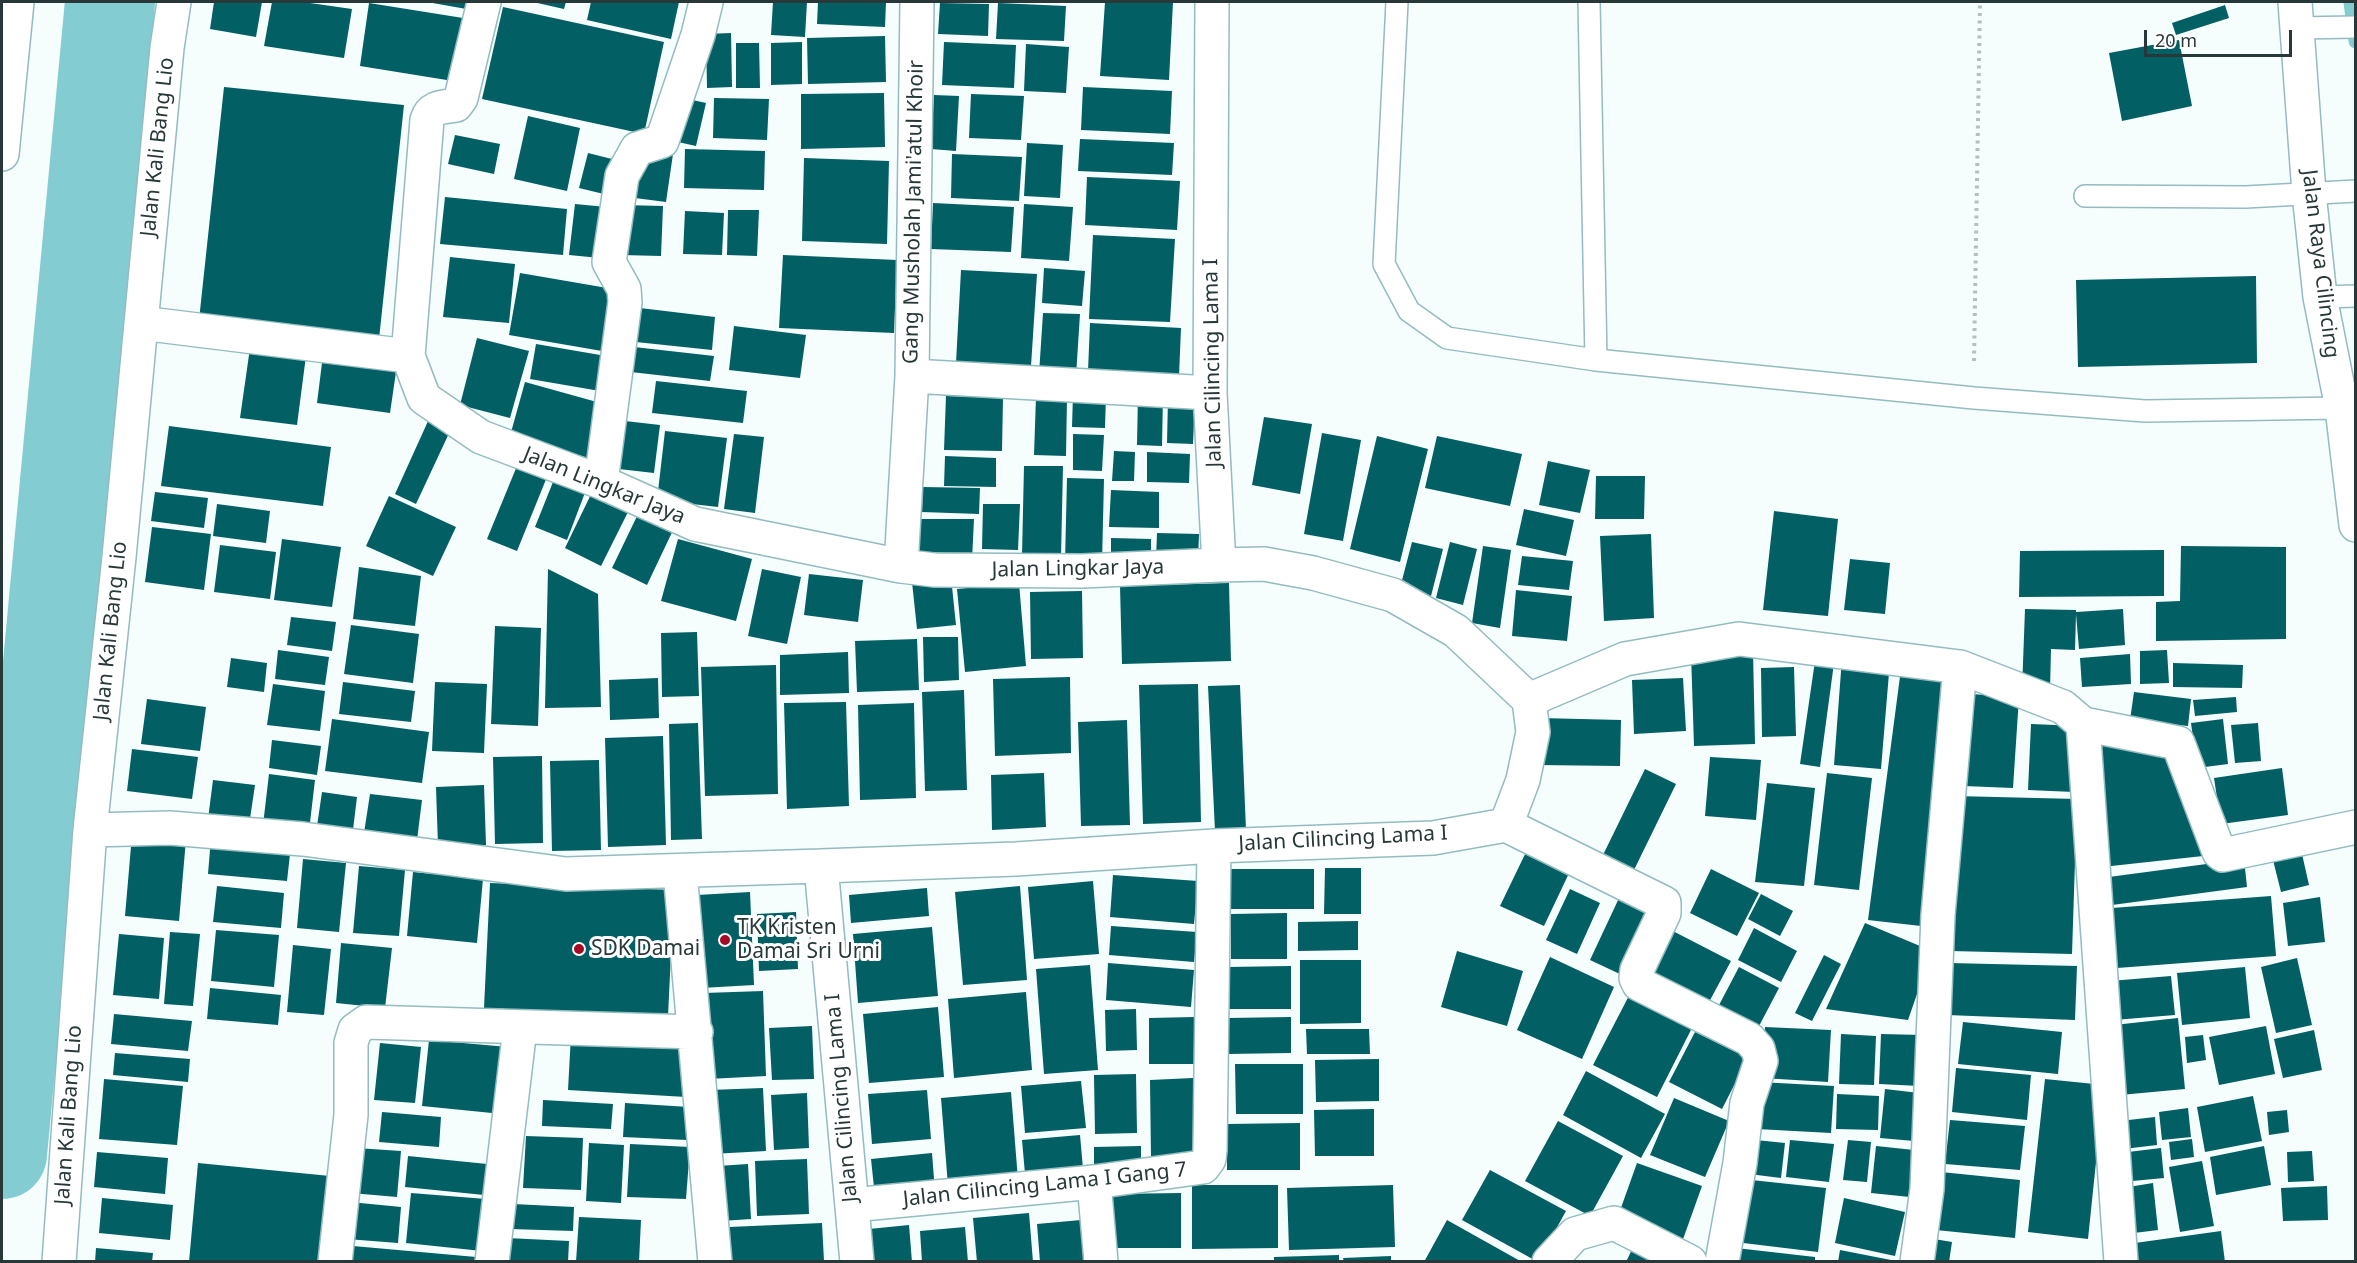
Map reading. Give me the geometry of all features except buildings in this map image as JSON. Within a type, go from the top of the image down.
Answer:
[{"type":"street","points":[[2,154],[17,2]]},
{"type":"street","name":"Jalan Kali Bang Lio","points":[[59,1262],[90,830],[167,48],[174,2]]},
{"type":"street","name":"Jalan Lingkar Jaya","points":[[484,2],[461,98],[456,105],[434,108],[427,120],[408,356],[424,398],[481,437],[601,482],[695,524],[901,566],[934,570],[1082,571],[1219,565]]},
{"type":"street","points":[[601,482],[625,302],[624,289],[609,262],[622,176],[637,149],[662,141],[698,36],[706,2]]},
{"type":"street","name":"Gang Musholah Jami'atul Khoir","points":[[917,2],[912,376],[1210,393]]},
{"type":"street","name":"Jalan Cilincing Lama I","points":[[1212,2],[1210,393],[1219,565]]},
{"type":"street","name":"Jalan Raya Cilincing","points":[[2295,15],[2320,297],[2342,408],[2355,525]]},
{"type":"street","points":[[141,323],[408,356]]},
{"type":"street","points":[[901,566],[912,376]]},
{"type":"street","points":[[1219,565],[1264,564],[1313,573],[1393,595],[1456,631],[1529,700],[1533,732],[1523,780],[1506,825],[1664,903],[1664,913],[1637,970],[1636,978],[1639,984],[1749,1039],[1758,1049],[1761,1061],[1747,1103],[1740,1164],[1722,1262]]},
{"type":"street","points":[[1529,700],[1625,659],[1739,639],[1959,667],[2063,707],[2082,723],[2178,743],[2219,852],[2223,855],[2355,827]]},
{"type":"street","points":[[1917,1262],[1927,1189],[1938,915],[1959,667]]},
{"type":"street","points":[[2082,723],[2121,1262]]},
{"type":"street","name":"Jalan Cilincing Lama I","points":[[857,1262],[821,866],[1016,858],[1214,846],[1433,838],[1506,825]]},
{"type":"street","points":[[90,830],[170,828],[303,839],[566,874],[821,866]]},
{"type":"street","name":"Jalan Cilincing Lama I Gang 7","points":[[852,1205],[1094,1182],[1203,1167],[1209,1159],[1214,846]]},
{"type":"street","points":[[680,872],[715,1262]]},
{"type":"street","points":[[335,1262],[351,1115],[351,1042],[355,1030],[366,1022],[696,1032]]},
{"type":"street","points":[[492,1262],[520,1028]]},
{"type":"street","points":[[1094,1182],[1101,1262]]},
{"type":"street","points":[[1549,1262],[1575,1234],[1614,1223],[1690,1262]]},
{"type":"lane","points":[[1397,2],[1384,264],[1409,311],[1447,338],[1596,360],[1974,398],[2145,411],[2342,408]]},
{"type":"lane","points":[[1588,2],[1596,360]]},
{"type":"lane","points":[[2295,15],[2355,27]]},
{"type":"lane","points":[[2085,196],[2246,197],[2355,191]]},
{"type":"lane","points":[[2320,297],[2355,296]]},
{"type":"path","points":[[1974,398],[1980,2]]},
{"type":"waterway","points":[[2,1154],[110,2]]},
{"type":"waterway","points":[[2351,2],[2356,41]]},
{"type":"place","name":"TK Kristen Damai Sri Urni","points":[[725,940]]},
{"type":"place","name":"SDK Damai","points":[[579,949]]}]
